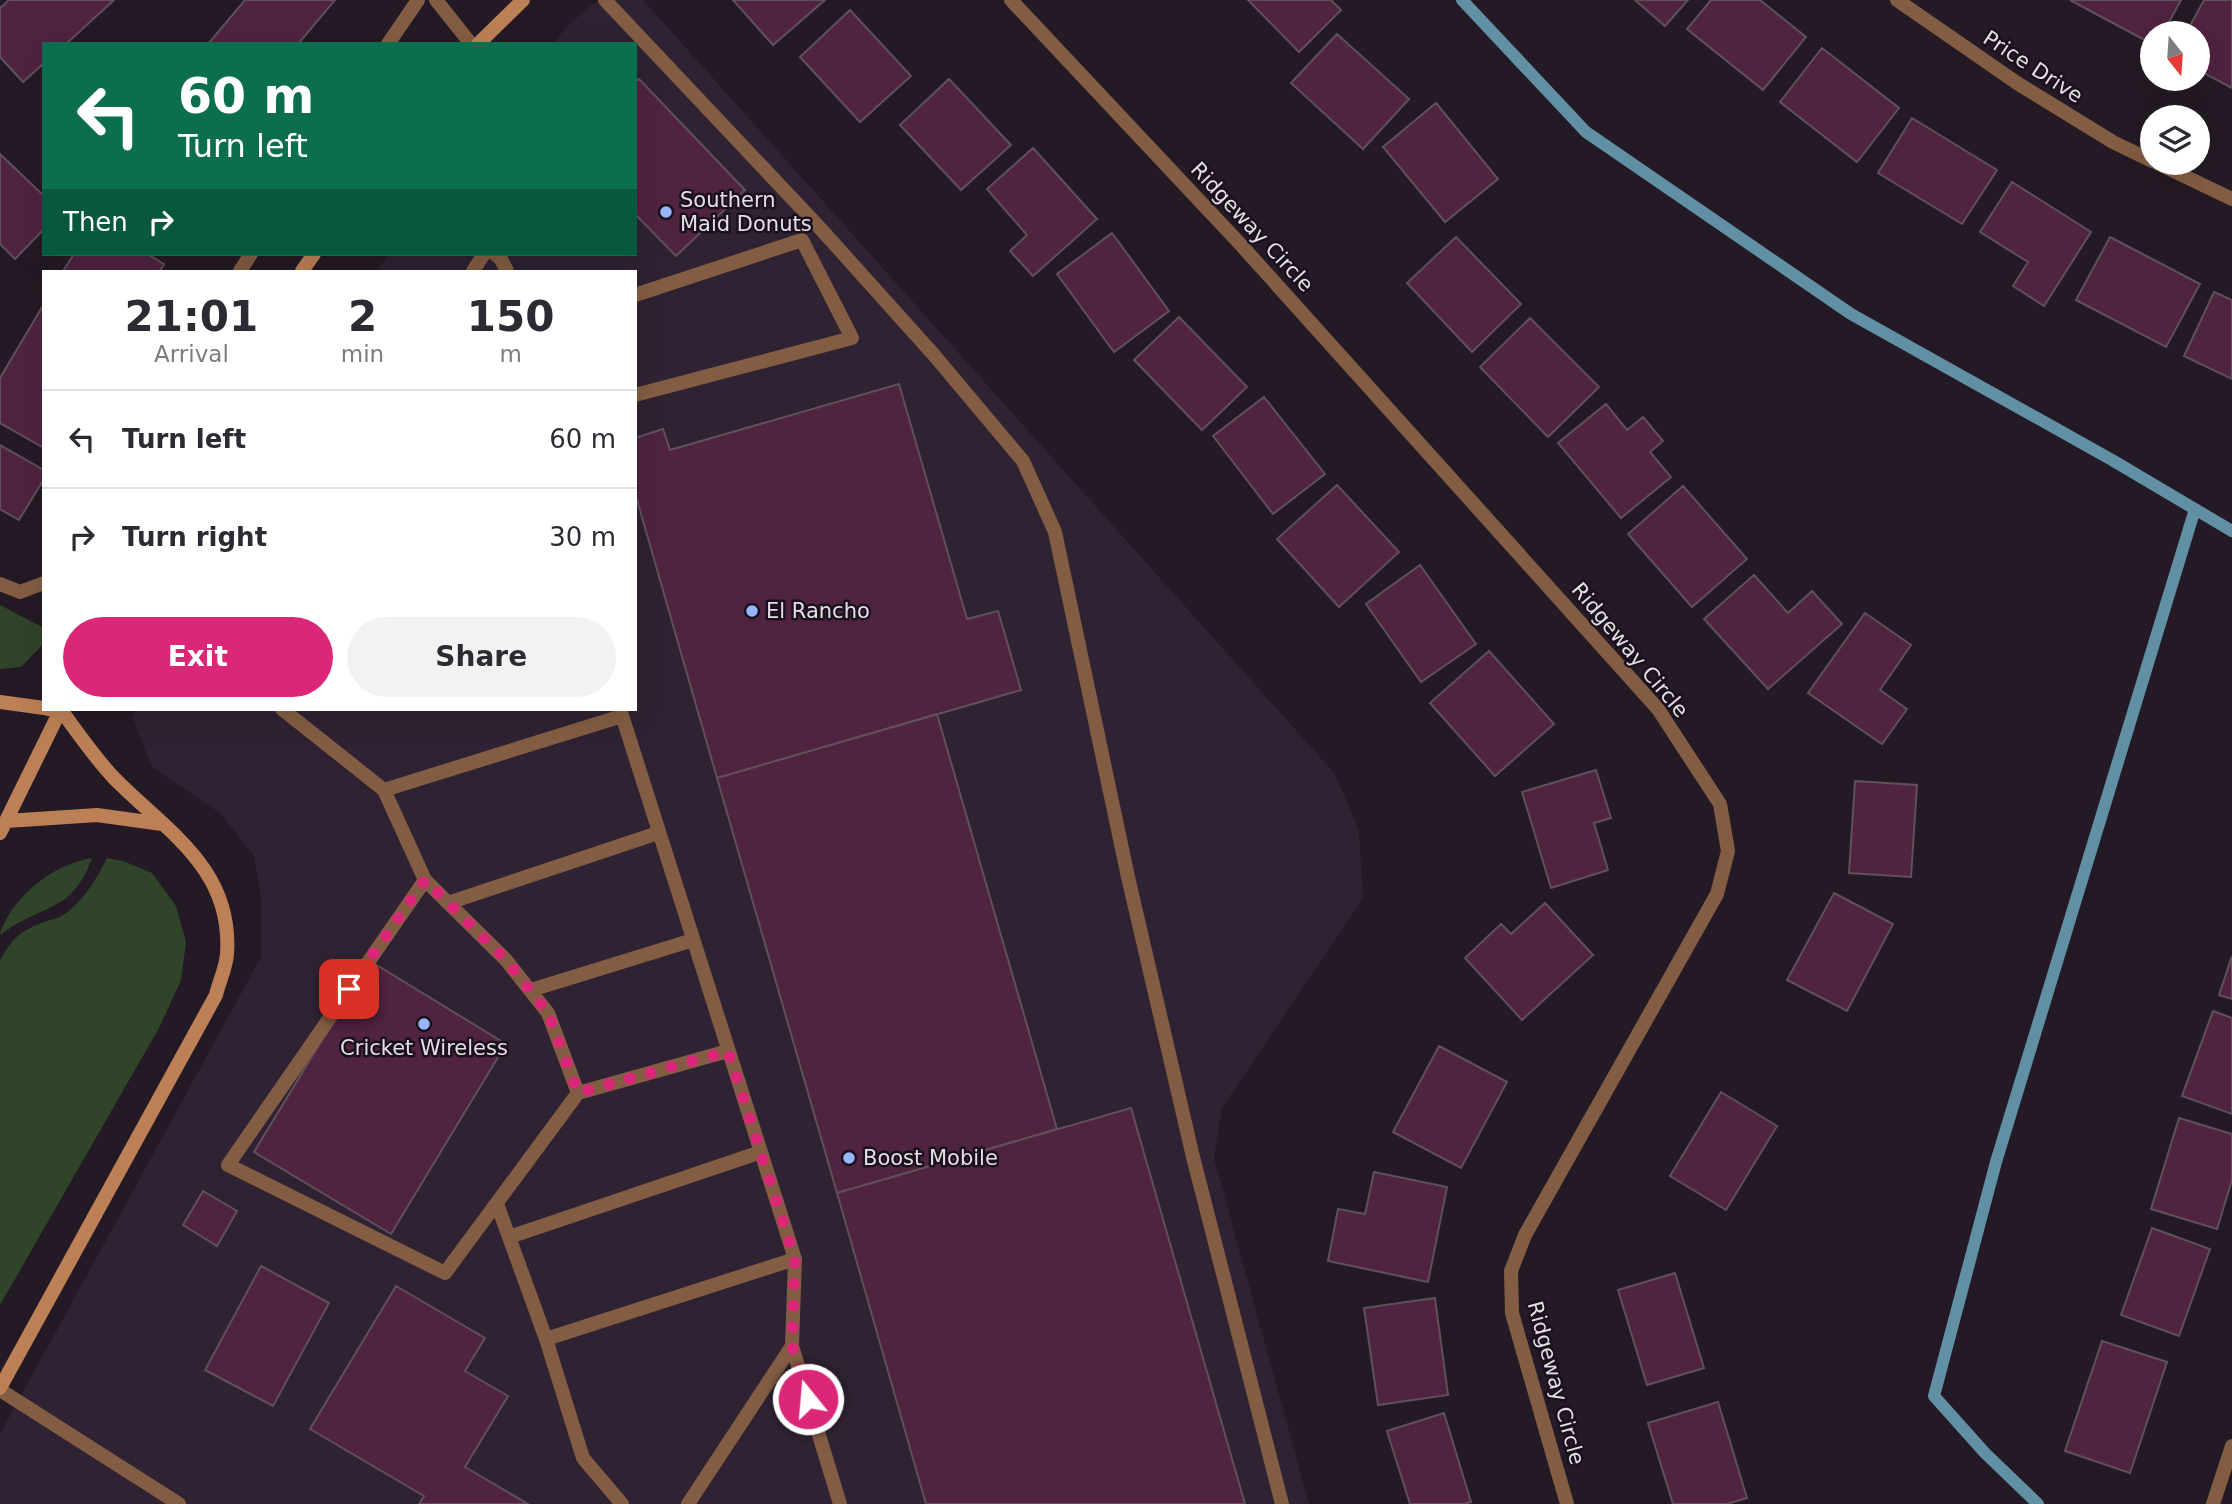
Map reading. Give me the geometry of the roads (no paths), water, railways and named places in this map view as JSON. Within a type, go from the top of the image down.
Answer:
[{"type":"main road","points":[[480,42],[523,0]]},
{"type":"main road","points":[[0,702],[42,708]]},
{"type":"main road","points":[[52,711],[2,821],[97,816],[164,824]]},
{"type":"main road","points":[[0,1389],[216,995],[227,956],[226,916],[214,882],[190,848],[112,776],[55,711]]},
{"type":"street","points":[[389,42],[418,0]]},
{"type":"street","points":[[436,0],[469,42]]},
{"type":"street","points":[[605,0],[819,227],[934,355],[1023,461],[1050,520],[1055,532],[1128,877],[1184,1117],[1282,1504]]},
{"type":"street","name":"Ridgeway Circle","points":[[1011,0],[1242,246],[1658,709],[1720,804],[1728,851],[1717,894],[1525,1236],[1511,1271],[1512,1313],[1567,1504]]},
{"type":"street","name":"Price Drive","points":[[1897,0],[2017,83],[2113,142],[2140,155]]},
{"type":"street","name":"Price Drive","points":[[2182,175],[2232,199]]},
{"type":"street","points":[[637,294],[802,240],[852,338],[637,394]]},
{"type":"street","points":[[0,584],[20,592],[42,584]]},
{"type":"street","points":[[285,711],[384,790],[425,880],[506,960],[548,1013],[578,1093]]},
{"type":"street","points":[[384,790],[621,713],[795,1259],[792,1346],[839,1504]]},
{"type":"street","points":[[448,903],[659,833]]},
{"type":"street","points":[[425,880],[228,1165],[445,1273],[578,1093],[728,1051]]},
{"type":"street","points":[[531,990],[693,940]]},
{"type":"street","points":[[509,1237],[761,1153]]},
{"type":"street","points":[[497,1204],[546,1339],[583,1458],[622,1504]]},
{"type":"street","points":[[546,1339],[795,1259]]},
{"type":"street","points":[[688,1504],[792,1346]]},
{"type":"street","points":[[0,1389],[179,1504]]},
{"type":"street","points":[[2213,1504],[2232,1446]]},
{"type":"waterway","points":[[1462,0],[1586,132],[1851,314],[2112,460],[2232,531]]},
{"type":"waterway","points":[[2038,1504],[1985,1453],[1934,1396],[1996,1162],[2195,509]]},
{"type":"place","name":"Southern Maid Donuts","points":[[666,212]]},
{"type":"place","name":"El Rancho","points":[[752,611]]},
{"type":"place","name":"Cricket Wireless","points":[[424,1024]]},
{"type":"place","name":"Boost Mobile","points":[[849,1158]]}]
